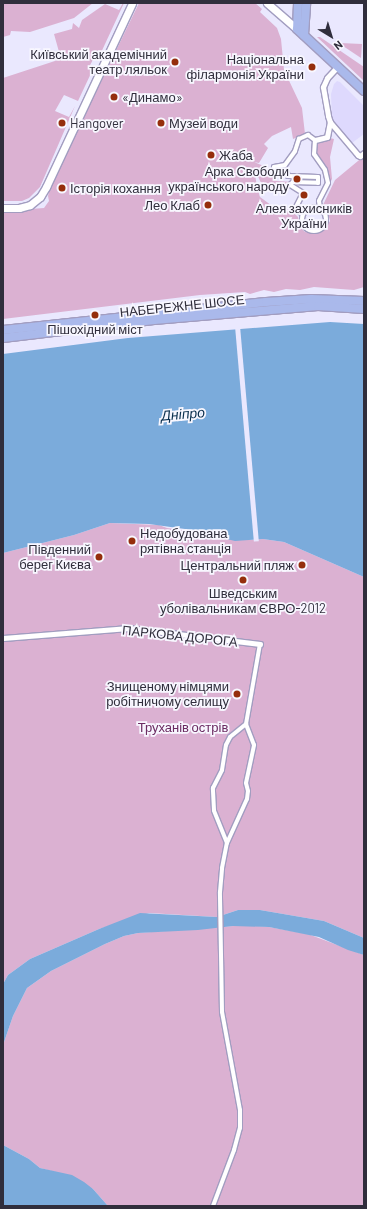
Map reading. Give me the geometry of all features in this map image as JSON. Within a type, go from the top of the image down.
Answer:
[{"type":"main road","points":[[3,208],[19,208],[30,205],[40,197],[132,3]]},
{"type":"main road","points":[[266,3],[304,35],[364,91]]},
{"type":"main road","points":[[297,29],[298,3]]},
{"type":"main road","points":[[304,35],[306,3]]},
{"type":"main road","name":"НАБЕРЕЖНЕ ШОСЕ","points":[[3,330],[266,302],[311,299],[364,301]]},
{"type":"main road","name":"НАБЕРЕЖНЕ ШОСЕ","points":[[3,338],[162,319],[295,308],[324,306],[364,309]]},
{"type":"street","points":[[315,140],[327,136],[330,122],[323,87],[326,78],[338,66]]},
{"type":"street","points":[[330,122],[358,155],[360,156],[364,152]]},
{"type":"street","points":[[308,135],[315,140],[314,154],[325,170],[328,178],[326,191],[319,201],[320,208],[316,206],[310,207],[303,214],[295,209],[303,193],[290,185],[293,182],[318,183],[318,177],[288,176],[287,173],[274,169],[274,167],[285,164],[295,151],[299,139],[302,137],[308,135]]},
{"type":"street","points":[[310,207],[303,214],[302,222],[307,228],[314,231],[322,228],[326,221],[326,213],[316,206]]},
{"type":"street","name":"ПАРКОВА ДОРОГА","points":[[3,638],[129,628],[260,644]]},
{"type":"street","points":[[214,1206],[234,1150],[240,1128],[240,1110],[222,1012],[221,929],[219,902],[222,868],[227,843],[247,799],[248,791],[246,783],[254,745],[246,724],[260,644]]},
{"type":"street","points":[[227,843],[214,810],[213,788],[222,770],[226,746],[230,737],[246,724]]},
{"type":"shaded area","points":[[337,81],[340,82],[364,106],[364,134],[352,143],[332,120],[331,94],[334,84]]},
{"type":"green space","points":[[3,3],[93,3],[74,18],[30,32],[11,31],[10,35],[3,37]]},
{"type":"green space","points":[[123,3],[99,57],[95,56],[89,67],[93,69],[78,101],[64,95],[55,111],[69,117],[75,106],[40,187],[29,198],[22,201],[3,201],[3,78],[61,59],[54,34],[72,29],[73,23],[79,28],[82,20],[105,4],[119,10]]},
{"type":"green space","points":[[139,3],[255,3],[262,9],[260,12],[277,28],[281,39],[284,70],[302,108],[305,134],[293,139],[291,127],[272,136],[264,144],[268,148],[259,163],[254,162],[288,176],[277,175],[277,181],[293,182],[277,191],[265,188],[254,168],[260,197],[275,208],[291,210],[298,217],[300,227],[305,232],[317,234],[323,231],[330,221],[327,209],[323,205],[335,180],[364,156],[364,287],[354,290],[314,287],[300,290],[286,289],[274,292],[264,290],[250,294],[245,292],[200,295],[3,319],[3,211],[44,208],[49,201],[48,196],[51,185]]},
{"type":"green space","points":[[317,37],[320,37],[364,67],[364,81]]},
{"type":"green space","points":[[340,44],[362,44],[361,58]]},
{"type":"green space","points":[[330,138],[334,139],[330,157],[332,179],[328,187],[328,178],[315,157],[316,145],[327,141]]},
{"type":"green space","name":"Труханів острів","points":[[110,523],[159,525],[167,528],[249,540],[263,539],[284,542],[364,577],[364,938],[324,921],[260,910],[238,910],[217,917],[149,913],[99,929],[30,959],[8,975],[3,984],[3,553],[74,535]]},
{"type":"green space","points":[[247,925],[269,927],[308,934],[364,955],[364,1206],[108,1206],[93,1189],[59,1173],[40,1168],[29,1159],[3,1145],[3,1045],[13,1016],[27,988],[51,971],[124,936],[138,933]]},
{"type":"water","name":"Дніпро","points":[[330,322],[364,324],[364,577],[284,542],[263,539],[235,541],[185,529],[149,524],[110,523],[74,535],[3,553],[3,354],[128,338]]},
{"type":"water","points":[[238,910],[260,910],[324,921],[364,938],[364,955],[348,950],[319,937],[269,927],[233,926],[198,930],[138,933],[124,936],[51,971],[27,988],[13,1016],[3,1045],[3,984],[8,975],[30,959],[140,913],[217,917]]},
{"type":"water","points":[[3,1145],[29,1159],[40,1168],[72,1175],[93,1189],[108,1206],[3,1206]]},
{"type":"pier","points":[[235,326],[240,326],[259,541],[254,542]]},
{"type":"place","name":"Київський академічний театр ляльок","points":[[175,62]]},
{"type":"place","name":"Національна філармонія України","points":[[312,67]]},
{"type":"place","name":"«Динамо»","points":[[114,97]]},
{"type":"place","name":"Hangover","points":[[62,123]]},
{"type":"place","name":"Музей води","points":[[161,123]]},
{"type":"place","name":"Жаба","points":[[211,155]]},
{"type":"place","name":"Арка Свободи українського народу","points":[[297,179]]},
{"type":"place","name":"Історія кохання","points":[[62,188]]},
{"type":"place","name":"Алея захисників України","points":[[304,195]]},
{"type":"place","name":"Лео Клаб","points":[[208,205]]},
{"type":"place","name":"Пішохідний міст","points":[[95,315]]},
{"type":"place","name":"Недобудована рятівна станція","points":[[132,541]]},
{"type":"place","name":"Південний берег Києва","points":[[99,557]]},
{"type":"place","name":"Центральний пляж","points":[[302,565]]},
{"type":"place","name":"Шведським уболівальникам ЄВРО-2012","points":[[243,580]]},
{"type":"place","name":"Знищеному німцями робітничому селищу","points":[[237,694]]}]
